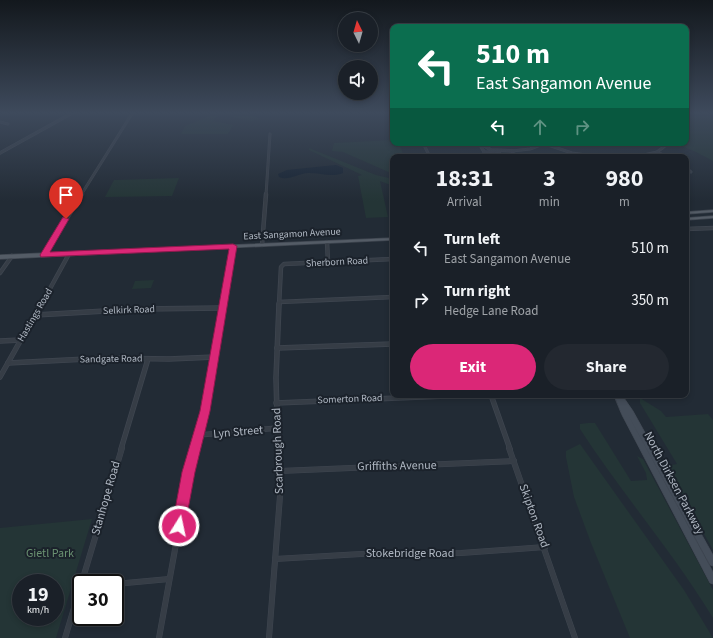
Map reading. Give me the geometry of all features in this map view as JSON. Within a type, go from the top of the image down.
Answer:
[{"type":"main road","points":[[689,213],[713,211]]},
{"type":"main road","points":[[689,219],[713,216]]},
{"type":"main road","name":"East Sangamon Avenue","points":[[0,257],[390,240]]},
{"type":"main road","name":"North Dirksen Parkway","points":[[619,398],[624,413],[713,580]]},
{"type":"main road","name":"North Dirksen Parkway","points":[[620,398],[631,413],[713,562]]},
{"type":"street","points":[[0,154],[22,142]]},
{"type":"street","points":[[44,255],[114,142]]},
{"type":"street","points":[[262,245],[269,142]]},
{"type":"street","points":[[481,146],[484,152],[501,152],[530,149],[536,146]]},
{"type":"street","points":[[486,146],[493,150],[514,151]]},
{"type":"street","points":[[551,146],[579,154]]},
{"type":"street","points":[[648,154],[657,152],[665,146]]},
{"type":"street","points":[[493,154],[501,152]]},
{"type":"street","points":[[657,152],[661,154]]},
{"type":"street","points":[[689,229],[713,228]]},
{"type":"street","points":[[327,242],[328,262]]},
{"type":"street","points":[[159,638],[188,472],[199,435],[215,357],[233,246]]},
{"type":"street","name":"Hastings Road","points":[[0,377],[69,254]]},
{"type":"street","points":[[0,273],[12,256]]},
{"type":"street","name":"Sherborn Road","points":[[282,265],[390,259]]},
{"type":"street","name":"Scarbrough Road","points":[[269,638],[280,471],[276,403],[279,302],[282,265]]},
{"type":"street","points":[[279,302],[390,297]]},
{"type":"street","name":"Selkirk Road","points":[[35,315],[141,309],[223,308]]},
{"type":"street","points":[[0,341],[21,340]]},
{"type":"street","points":[[277,348],[346,344],[390,344]]},
{"type":"street","name":"Sandgate Road","points":[[8,363],[107,358],[148,359],[215,357]]},
{"type":"street","name":"Stanhope Road","points":[[84,574],[148,359]]},
{"type":"street","name":"Somerton Road","points":[[276,403],[365,398],[424,398]]},
{"type":"street","name":"Skipton Road","points":[[492,398],[575,638]]},
{"type":"street","name":"Lyn Street","points":[[199,435],[278,428]]},
{"type":"street","name":"Griffiths Avenue","points":[[280,471],[351,466],[442,465],[514,461]]},
{"type":"street","name":"Stokebridge Road","points":[[275,559],[361,554],[461,553],[544,547]]},
{"type":"street","points":[[124,583],[169,579]]},
{"type":"street","name":"Stanhope Road","points":[[65,638],[72,615]]},
{"type":"green space","points":[[390,142],[390,146],[400,146],[404,154],[390,154],[390,173],[343,152],[332,151],[334,143]]},
{"type":"green space","points":[[689,142],[713,142],[713,161],[681,146],[689,146]]},
{"type":"green space","points":[[309,148],[376,175],[390,178],[390,185],[380,181],[388,217],[366,218],[358,176],[362,175],[309,150]]},
{"type":"green space","points":[[179,178],[172,196],[105,197],[114,180]]},
{"type":"green space","points":[[154,280],[151,288],[132,289],[135,281]]},
{"type":"green space","points":[[640,398],[661,411],[666,417],[708,414],[713,420],[713,550],[666,466],[677,464],[640,403]]},
{"type":"green space","points":[[595,423],[631,481],[647,480],[646,473],[637,456],[643,459],[713,590],[713,618],[698,594],[580,429],[580,424]]},
{"type":"green space","points":[[580,444],[684,590],[713,638],[630,638],[574,497],[566,451]]},
{"type":"green space","name":"Gietl Park","points":[[92,519],[75,574],[72,574],[72,585],[64,612],[64,574],[12,574],[12,626],[60,626],[56,638],[0,638],[0,528]]},
{"type":"water","points":[[336,165],[343,168],[343,173],[330,175],[307,173],[290,178],[279,177],[278,174],[287,170]]},
{"type":"route","points":[[66,219],[44,255],[233,246],[205,411],[188,472],[179,526]]}]
